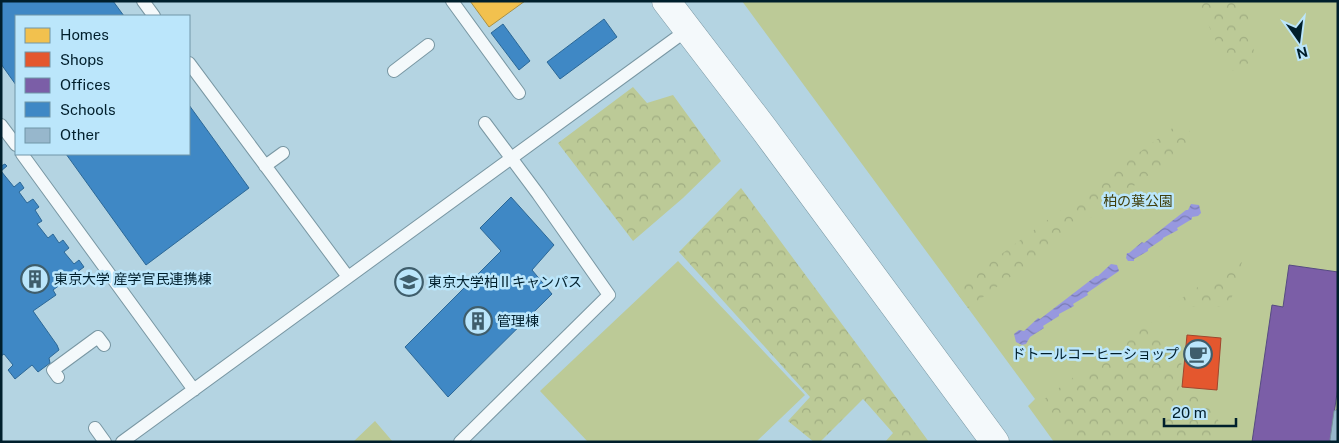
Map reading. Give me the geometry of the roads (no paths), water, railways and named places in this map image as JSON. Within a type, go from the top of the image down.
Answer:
[{"type":"street","points":[[666,1],[995,442]]},
{"type":"lane","points":[[143,1],[153,15]]},
{"type":"lane","points":[[452,1],[519,93]]},
{"type":"lane","points":[[122,442],[686,30]]},
{"type":"lane","points":[[394,71],[428,45]]},
{"type":"lane","points":[[190,64],[348,277]]},
{"type":"lane","points":[[460,442],[610,295],[485,123]]},
{"type":"lane","points":[[1,125],[15,144]]},
{"type":"lane","points":[[265,166],[283,154]]},
{"type":"lane","points":[[23,155],[194,390]]},
{"type":"lane","points":[[58,377],[53,370],[98,337],[104,346]]},
{"type":"lane","points":[[95,428],[105,442]]},
{"type":"water","points":[[1191,204],[1199,205],[1201,213],[1198,216],[1192,217],[1192,219],[1177,228],[1178,230],[1163,238],[1148,249],[1148,251],[1134,259],[1134,261],[1128,261],[1126,258],[1127,253],[1142,242],[1144,243],[1188,210]]},
{"type":"water","points":[[1111,264],[1117,265],[1119,271],[1087,293],[1088,295],[1073,304],[1074,306],[1043,326],[1044,328],[1030,337],[1026,344],[1022,345],[1016,342],[1014,334],[1019,330],[1024,331],[1038,318],[1040,319],[1098,276]]},
{"type":"place","name":"東京大学 産学官民連携棟","points":[[35,279]]},
{"type":"place","name":"東京大学柏Ⅱキャンパス","points":[[409,282]]},
{"type":"place","name":"管理棟","points":[[478,321]]},
{"type":"place","name":"ドトールコーヒーショップ","points":[[1198,354]]},
{"type":"park label","name":"柏の葉公園","points":[[1138,201]]}]
